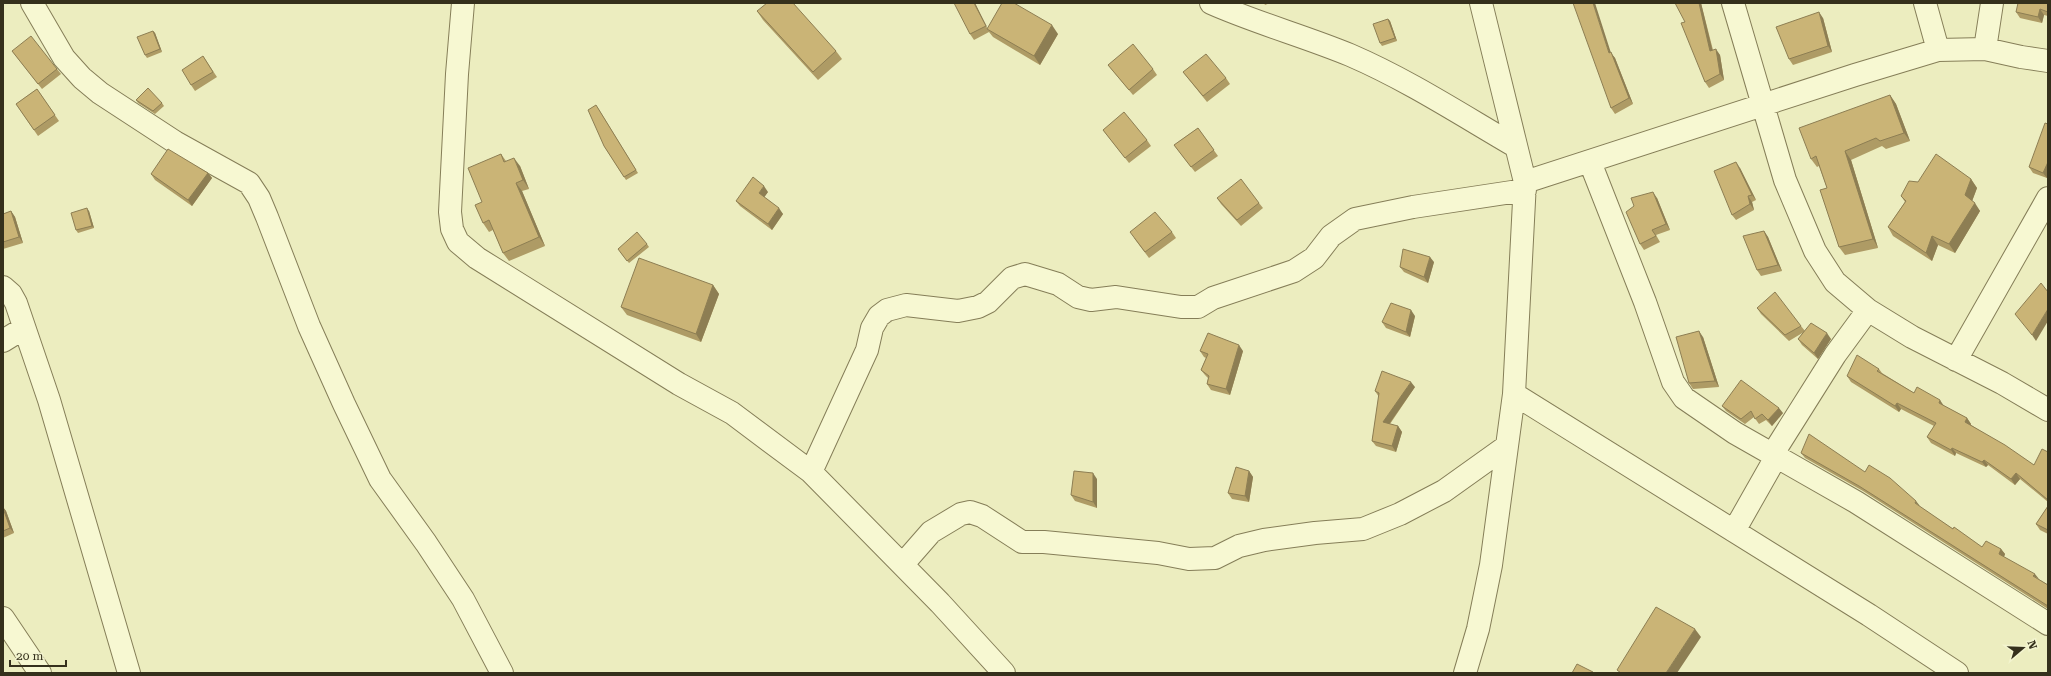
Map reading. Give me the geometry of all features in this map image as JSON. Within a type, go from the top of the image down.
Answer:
[{"type":"street","points":[[32,3],[64,58],[100,93],[175,142],[249,183],[259,198],[309,326],[380,479],[463,600],[502,673]]},
{"type":"street","points":[[463,3],[457,74],[450,212],[452,229],[458,242],[477,258],[679,384],[732,413],[812,472],[902,564],[1004,673]]},
{"type":"street","points":[[1211,3],[1245,18],[1350,55],[1422,90],[1515,146]]},
{"type":"street","points":[[1464,673],[1478,629],[1491,565],[1514,394],[1525,186],[1481,3]]},
{"type":"street","points":[[1733,3],[1785,180],[1815,251],[1835,282],[1868,310],[2048,410]]},
{"type":"street","points":[[1925,3],[1938,50]]},
{"type":"street","points":[[1985,49],[1992,3]]},
{"type":"street","points":[[812,472],[868,350],[872,328],[879,316],[887,310],[906,305],[958,311],[978,307],[988,302],[1012,278],[1025,274],[1058,284],[1078,297],[1091,300],[1116,297],[1181,307],[1198,306],[1213,298],[1294,271],[1314,258],[1331,236],[1355,219],[1525,186],[1590,162],[1763,105],[1938,50],[1985,49],[2048,61]]},
{"type":"street","points":[[1590,162],[1645,302],[1673,382],[1684,398],[1735,433],[1856,502],[2048,624]]},
{"type":"street","points":[[1956,360],[2046,207]]},
{"type":"street","points":[[3,287],[11,294],[16,303],[50,400],[129,673]]},
{"type":"street","points":[[1734,531],[1774,456],[1835,355],[1868,310]]},
{"type":"street","points":[[3,341],[24,328]]},
{"type":"street","points":[[1514,394],[1869,614],[1957,673]]},
{"type":"street","points":[[902,564],[931,532],[961,514],[970,512],[982,516],[1022,542],[1044,542],[1158,553],[1189,559],[1215,558],[1239,546],[1264,540],[1315,533],[1363,529],[1400,514],[1444,491],[1507,446]]},
{"type":"street","points":[[3,618],[40,673]]},
{"type":"building","points":[[767,3],[793,3],[836,51],[813,72],[757,11]]},
{"type":"building","points":[[954,3],[974,3],[986,26],[970,34]]},
{"type":"building","points":[[1002,3],[1014,3],[1052,25],[1034,56],[987,29]]},
{"type":"building","points":[[1573,3],[1593,3],[1609,53],[1611,52],[1629,98],[1611,108]]},
{"type":"building","points":[[1675,3],[1699,3],[1710,51],[1716,49],[1720,74],[1705,82],[1681,23],[1685,22]]},
{"type":"building","points":[[2018,3],[2048,3],[2048,12],[2040,9],[2038,17],[2016,12]]},
{"type":"building","points":[[1819,12],[1828,46],[1789,59],[1776,27]]},
{"type":"building","points":[[1388,19],[1395,38],[1380,43],[1373,24]]},
{"type":"building","points":[[153,31],[160,49],[145,55],[137,37]]},
{"type":"building","points":[[31,36],[57,69],[38,84],[12,51]]},
{"type":"building","points":[[1133,44],[1153,69],[1129,90],[1108,65]]},
{"type":"building","points":[[1206,54],[1226,78],[1203,96],[1183,72]]},
{"type":"building","points":[[203,56],[213,72],[191,85],[182,70]]},
{"type":"building","points":[[148,88],[162,103],[153,111],[136,100]]},
{"type":"building","points":[[37,89],[55,115],[34,130],[16,104]]},
{"type":"building","points":[[1890,95],[1904,133],[1880,141],[1876,138],[1845,151],[1873,239],[1839,247],[1820,190],[1827,188],[1816,156],[1811,159],[1799,128]]},
{"type":"building","points":[[596,105],[636,170],[624,177],[604,146],[588,110]]},
{"type":"building","points":[[1124,112],[1147,140],[1125,158],[1103,130]]},
{"type":"building","points":[[2045,123],[2048,124],[2048,162],[2043,173],[2029,167]]},
{"type":"building","points":[[1198,128],[1214,150],[1191,167],[1174,145]]},
{"type":"building","points":[[168,149],[208,173],[188,200],[151,174]]},
{"type":"building","points":[[501,154],[504,162],[514,158],[523,180],[516,183],[539,237],[503,253],[489,220],[483,223],[475,205],[482,202],[468,168]]},
{"type":"building","points":[[1936,154],[1971,179],[1965,195],[1975,203],[1949,244],[1932,236],[1926,253],[1888,227],[1906,201],[1901,196],[1909,181],[1918,182]]},
{"type":"building","points":[[1736,162],[1752,195],[1748,196],[1750,204],[1732,215],[1714,171]]},
{"type":"building","points":[[753,177],[764,186],[759,193],[779,208],[768,224],[736,201]]},
{"type":"building","points":[[1241,179],[1259,203],[1237,220],[1217,198]]},
{"type":"building","points":[[1653,192],[1666,224],[1652,230],[1656,236],[1640,244],[1626,212],[1634,206],[1631,198]]},
{"type":"building","points":[[87,208],[92,226],[76,230],[71,213]]},
{"type":"building","points":[[11,211],[19,237],[3,242],[3,214]]},
{"type":"building","points":[[1155,212],[1172,232],[1145,252],[1130,232]]},
{"type":"building","points":[[1764,231],[1778,265],[1757,270],[1743,236]]},
{"type":"building","points":[[637,232],[647,244],[627,261],[618,249]]},
{"type":"building","points":[[1403,249],[1430,257],[1424,277],[1400,267]]},
{"type":"building","points":[[639,258],[713,285],[696,334],[621,307]]},
{"type":"building","points":[[2041,283],[2048,292],[2048,309],[2032,335],[2015,314]]},
{"type":"building","points":[[1775,292],[1801,326],[1785,335],[1757,308]]},
{"type":"building","points":[[1391,303],[1411,310],[1406,332],[1382,322]]},
{"type":"building","points":[[1811,323],[1827,333],[1814,353],[1798,339]]},
{"type":"building","points":[[1699,331],[1715,381],[1689,383],[1676,337]]},
{"type":"building","points":[[1208,333],[1239,345],[1226,389],[1207,384],[1209,376],[1201,370],[1208,354],[1200,351]]},
{"type":"building","points":[[1857,355],[1879,369],[1877,371],[1914,393],[1917,387],[1940,400],[1939,403],[1967,418],[1965,422],[2005,445],[2034,465],[2042,449],[2048,452],[2048,500],[2016,473],[2011,479],[1984,460],[1982,462],[1952,448],[1951,450],[1927,437],[1936,423],[1897,403],[1895,406],[1847,376]]},
{"type":"building","points":[[1382,371],[1411,382],[1383,422],[1398,426],[1392,446],[1372,441],[1379,393],[1375,391]]},
{"type":"building","points":[[1741,380],[1779,408],[1768,420],[1762,414],[1755,419],[1751,411],[1741,419],[1722,406]]},
{"type":"building","points":[[1809,434],[1865,472],[1869,465],[1890,478],[1916,501],[1915,503],[1953,529],[1954,527],[1982,547],[1986,541],[2001,549],[1999,554],[2035,574],[2033,576],[2048,585],[2048,606],[1859,486],[1801,453]]},
{"type":"building","points":[[1236,467],[1249,471],[1245,496],[1228,493]]},
{"type":"building","points":[[1074,471],[1093,473],[1093,502],[1071,495]]},
{"type":"building","points":[[2048,506],[2048,530],[2036,524]]},
{"type":"building","points":[[3,508],[10,528],[3,531]]},
{"type":"building","points":[[1656,607],[1695,629],[1666,673],[1621,673],[1617,670]]},
{"type":"building","points":[[1577,664],[1593,672],[1572,673]]}]
